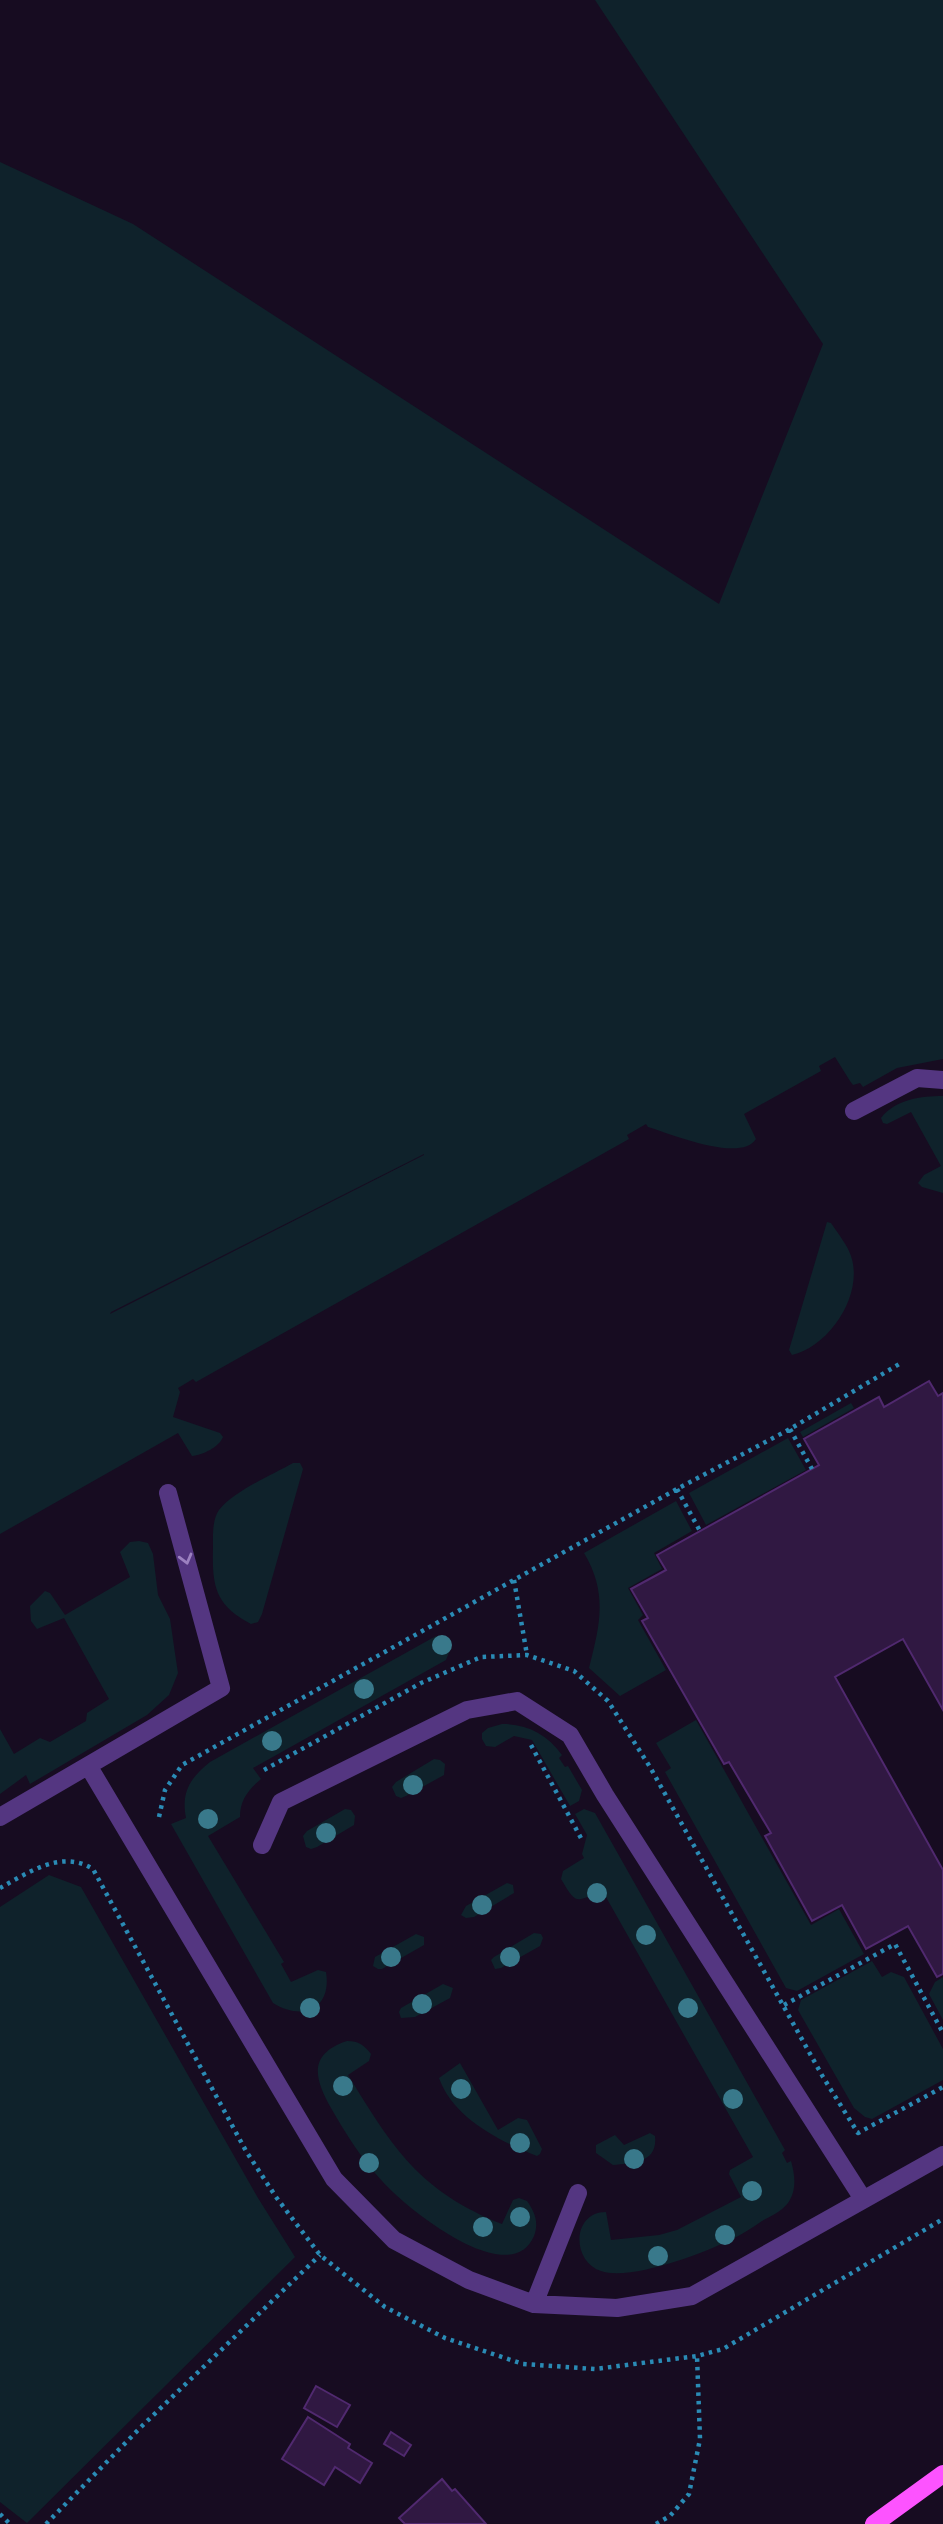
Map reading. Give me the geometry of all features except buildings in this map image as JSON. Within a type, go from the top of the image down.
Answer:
[{"type":"main road","points":[[874,2524],[943,2474]]},
{"type":"lane","points":[[854,1111],[917,1079],[943,1080]]},
{"type":"lane","points":[[0,1817],[222,1688],[168,1493]]},
{"type":"lane","points":[[262,1845],[281,1802],[467,1710],[517,1701],[570,1735],[605,1795],[863,2199]]},
{"type":"lane","points":[[89,1767],[334,2179],[394,2240],[469,2280],[534,2304],[617,2308],[692,2296],[943,2155]]},
{"type":"lane","points":[[534,2304],[578,2193]]},
{"type":"path","points":[[159,1817],[166,1790],[182,1765],[677,1489],[790,1429],[901,1363]]},
{"type":"path","points":[[790,1429],[812,1469]]},
{"type":"path","points":[[677,1489],[700,1531]]},
{"type":"path","points":[[514,1580],[527,1655]]},
{"type":"path","points":[[531,1744],[582,1840]]},
{"type":"path","points":[[569,1813],[576,1810]]},
{"type":"path","points":[[0,1888],[45,1864],[82,1863],[93,1869],[246,2151],[276,2197],[320,2255],[385,2306],[445,2338],[523,2364],[595,2369],[697,2356],[723,2349],[943,2219]]},
{"type":"path","points":[[784,2005],[895,1944],[943,2033]]},
{"type":"path","points":[[858,2133],[943,2087]]},
{"type":"path","points":[[46,2524],[152,2416],[320,2255]]},
{"type":"path","points":[[656,2524],[670,2516],[689,2494],[700,2439],[697,2356]]},
{"type":"path","points":[[0,2514],[10,2524]]},
{"type":"shaded area","points":[[595,0],[943,0],[943,1059],[897,1068],[863,1087],[860,1083],[853,1085],[835,1057],[819,1066],[821,1071],[744,1114],[756,1139],[748,1146],[721,1148],[705,1145],[648,1127],[646,1124],[627,1135],[629,1139],[196,1382],[193,1379],[178,1388],[180,1392],[173,1417],[220,1433],[223,1437],[221,1441],[210,1450],[192,1456],[178,1433],[0,1534],[0,162],[133,224],[719,604],[823,344]],"holes":[[[424,1155],[110,1314],[111,1312]]]},
{"type":"shaded area","points":[[943,1096],[943,1193],[922,1187],[918,1183],[924,1175],[941,1166],[911,1112],[887,1124],[883,1123],[881,1118],[901,1103],[918,1098]]},
{"type":"shaded area","points":[[827,1222],[831,1223],[851,1256],[853,1286],[841,1316],[831,1330],[806,1350],[792,1355],[789,1350]]},
{"type":"shaded area","points":[[851,1403],[854,1408],[803,1437],[800,1432]]},
{"type":"shaded area","points":[[788,1438],[806,1470],[706,1525],[689,1493]]},
{"type":"shaded area","points":[[293,1463],[300,1463],[303,1469],[262,1614],[258,1622],[251,1624],[230,1609],[218,1593],[213,1573],[215,1518],[219,1510],[234,1496]]},
{"type":"shaded area","points":[[676,1501],[692,1531],[654,1553],[662,1569],[628,1588],[643,1615],[638,1620],[666,1670],[620,1696],[589,1668],[600,1609],[592,1568],[584,1553]]},
{"type":"shaded area","points":[[130,1542],[148,1543],[153,1554],[158,1595],[170,1619],[178,1673],[169,1695],[147,1715],[30,1784],[26,1775],[0,1794],[0,1729],[14,1754],[40,1738],[50,1742],[86,1721],[87,1713],[109,1699],[64,1618],[37,1629],[31,1621],[30,1606],[45,1591],[50,1593],[65,1615],[130,1577],[120,1552]]},
{"type":"shaded area","points":[[436,1636],[449,1643],[450,1650],[446,1660],[253,1768],[261,1779],[252,1787],[241,1805],[240,1817],[208,1836],[284,1962],[281,1964],[291,1982],[318,1970],[326,1972],[327,1985],[320,2003],[304,2011],[284,2008],[273,2003],[171,1824],[186,1818],[185,1801],[189,1786],[210,1762]]},
{"type":"shaded area","points":[[696,1720],[811,1925],[839,1909],[864,1954],[797,1991],[786,1988],[665,1772],[671,1768],[656,1743]]},
{"type":"shaded area","points":[[502,1724],[528,1728],[550,1741],[562,1755],[559,1758],[565,1767],[568,1766],[582,1790],[579,1801],[570,1806],[532,1740],[514,1736],[495,1747],[486,1746],[482,1733]]},
{"type":"shaded area","points":[[434,1759],[445,1764],[444,1775],[406,1796],[396,1796],[392,1787],[396,1782]]},
{"type":"shaded area","points":[[345,1809],[351,1810],[355,1816],[354,1825],[317,1847],[306,1847],[303,1836],[307,1831]]},
{"type":"shaded area","points":[[584,1809],[595,1813],[785,2150],[782,2153],[787,2163],[791,2161],[794,2177],[793,2193],[786,2206],[742,2234],[685,2259],[629,2272],[601,2271],[591,2266],[584,2258],[580,2238],[587,2220],[595,2214],[606,2212],[611,2240],[659,2235],[677,2230],[741,2197],[729,2174],[730,2170],[753,2157],[602,1890],[582,1899],[574,1898],[561,1879],[563,1871],[584,1858],[582,1854],[587,1835],[575,1814]]},
{"type":"shaded area","points":[[49,1875],[81,1887],[258,2198],[295,2257],[27,2523],[0,2502],[0,1907]]},
{"type":"shaded area","points":[[507,1883],[513,1885],[514,1893],[474,1917],[466,1918],[461,1915],[466,1906]]},
{"type":"shaded area","points":[[534,1933],[541,1934],[543,1938],[540,1946],[495,1969],[491,1960],[494,1957]]},
{"type":"shaded area","points":[[416,1934],[424,1937],[424,1945],[382,1969],[373,1966],[375,1957]]},
{"type":"shaded area","points":[[872,1961],[882,1977],[891,1972],[904,1977],[943,2049],[943,2080],[872,2119],[854,2108],[798,2010],[801,2000]]},
{"type":"shaded area","points":[[943,1977],[943,2020],[929,1994],[935,1982]]},
{"type":"shaded area","points":[[443,1984],[453,1988],[450,1998],[415,2017],[401,2018],[401,2008]]},
{"type":"shaded area","points":[[347,2041],[361,2044],[371,2054],[369,2061],[348,2075],[395,2146],[429,2182],[473,2211],[502,2224],[513,2200],[519,2198],[527,2201],[534,2213],[536,2227],[534,2236],[522,2251],[504,2255],[458,2240],[413,2209],[375,2174],[337,2118],[318,2077],[320,2060],[334,2046]]},
{"type":"shaded area","points":[[460,2063],[498,2130],[518,2118],[527,2120],[542,2149],[540,2154],[537,2156],[494,2136],[455,2105],[439,2078]]},
{"type":"shaded area","points":[[650,2133],[655,2136],[655,2145],[653,2152],[643,2160],[613,2165],[596,2153],[596,2145],[615,2135],[624,2145]]}]
